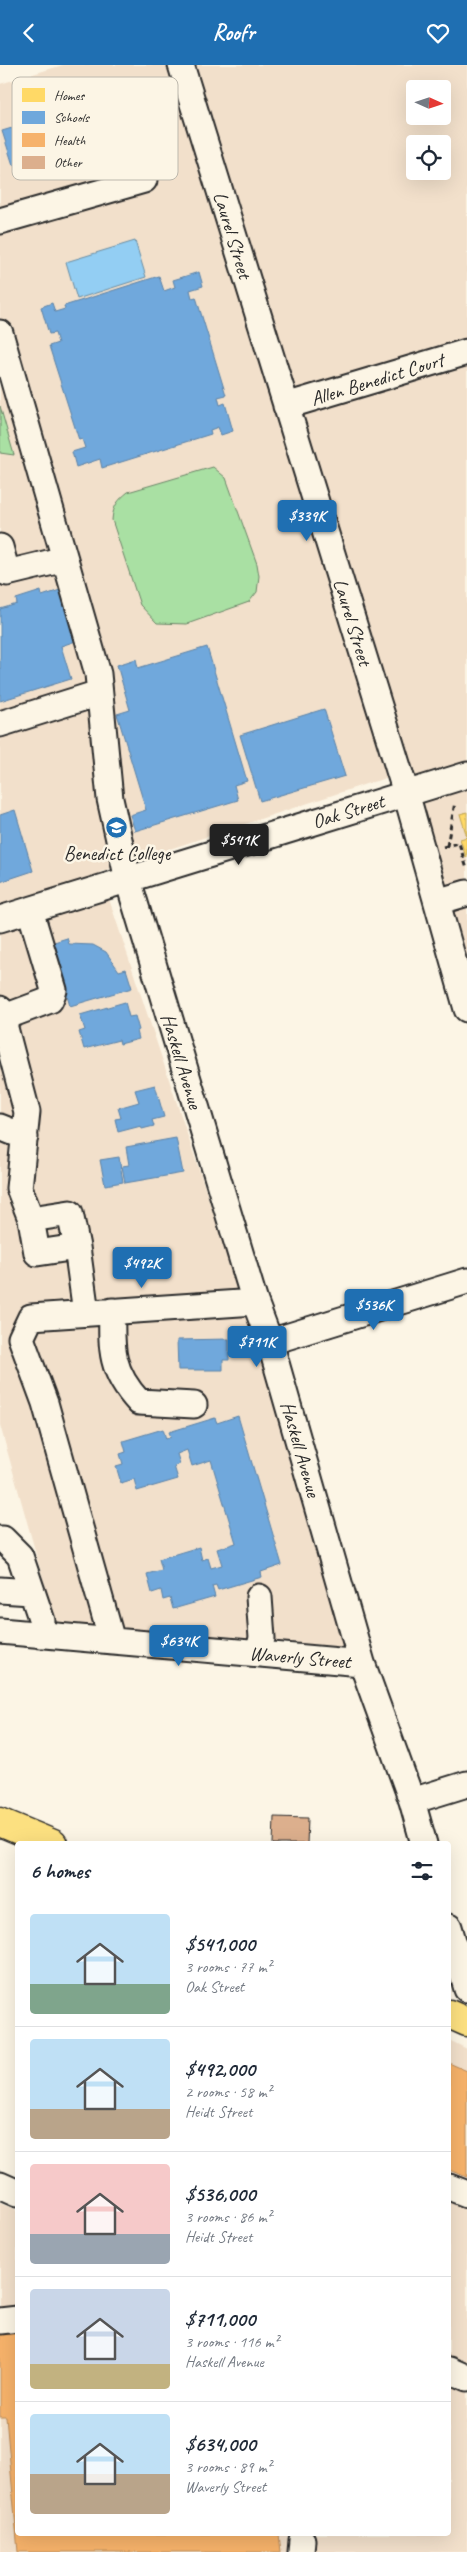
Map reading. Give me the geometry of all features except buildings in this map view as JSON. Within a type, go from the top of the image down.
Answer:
[{"type":"main road","points":[[0,1822],[46,1841]]},
{"type":"main road","points":[[451,2015],[467,2022]]},
{"type":"street","name":"Laurel Street","points":[[181,65],[406,793],[467,1009]]},
{"type":"street","points":[[0,221],[144,180]]},
{"type":"street","name":"Haskell Avenue","points":[[2,346],[98,674],[110,799],[122,882],[255,1302],[270,1342],[362,1663],[412,1801],[423,1841]]},
{"type":"street","name":"Allen Benedict Court","points":[[286,407],[467,352]]},
{"type":"street","points":[[0,547],[7,573],[65,559]]},
{"type":"street","points":[[0,724],[99,693]]},
{"type":"street","name":"Oak Street","points":[[0,919],[467,775]]},
{"type":"street","points":[[437,902],[467,893]]},
{"type":"street","points":[[30,910],[54,991],[50,1000],[1,1013],[26,1112],[26,1137],[19,1188],[32,1219],[37,1253],[77,1247]]},
{"type":"street","points":[[0,1127],[26,1137]]},
{"type":"street","points":[[32,1219],[70,1213],[77,1247],[86,1313]]},
{"type":"street","points":[[270,1342],[467,1281]]},
{"type":"street","points":[[112,1641],[45,1403],[21,1338],[31,1317],[255,1302]]},
{"type":"street","points":[[112,1311],[111,1341],[115,1368],[126,1388],[139,1402],[194,1405]]},
{"type":"street","points":[[0,1539],[3,1539],[20,1556],[42,1621],[40,1635]]},
{"type":"street","points":[[0,1590],[31,1592]]},
{"type":"street","points":[[258,1654],[262,1637],[259,1597]]},
{"type":"street","name":"Waverly Street","points":[[0,1634],[40,1635],[362,1663]]},
{"type":"street","points":[[412,1801],[467,1784]]},
{"type":"street","points":[[451,1934],[467,1989]]},
{"type":"street","points":[[451,2188],[467,2195]]},
{"type":"street","points":[[0,2321],[15,2319]]},
{"type":"street","points":[[451,2371],[467,2378]]},
{"type":"path","points":[[447,846],[455,801]]},
{"type":"path","points":[[435,849],[460,842],[467,869]]},
{"type":"shaded area","name":"Benedict College","points":[[63,65],[467,65],[467,974],[405,773],[369,783],[100,872],[252,1329],[345,1647],[55,1622],[0,1425],[0,84],[12,80],[12,180],[178,180],[178,77],[23,77]]},
{"type":"shaded area","points":[[451,2041],[467,2049],[467,2552],[0,2552],[0,2202],[15,2208],[15,2536],[451,2536]]},
{"type":"green space","points":[[0,406],[14,455],[0,453]]},
{"type":"green space","points":[[213,467],[226,478],[257,564],[259,576],[257,592],[249,602],[187,624],[157,623],[140,605],[112,520],[115,507],[128,492]]},
{"type":"water","points":[[135,241],[146,277],[77,299],[66,262]]},
{"type":"place","name":"Benedict College","points":[[117,827]]}]
